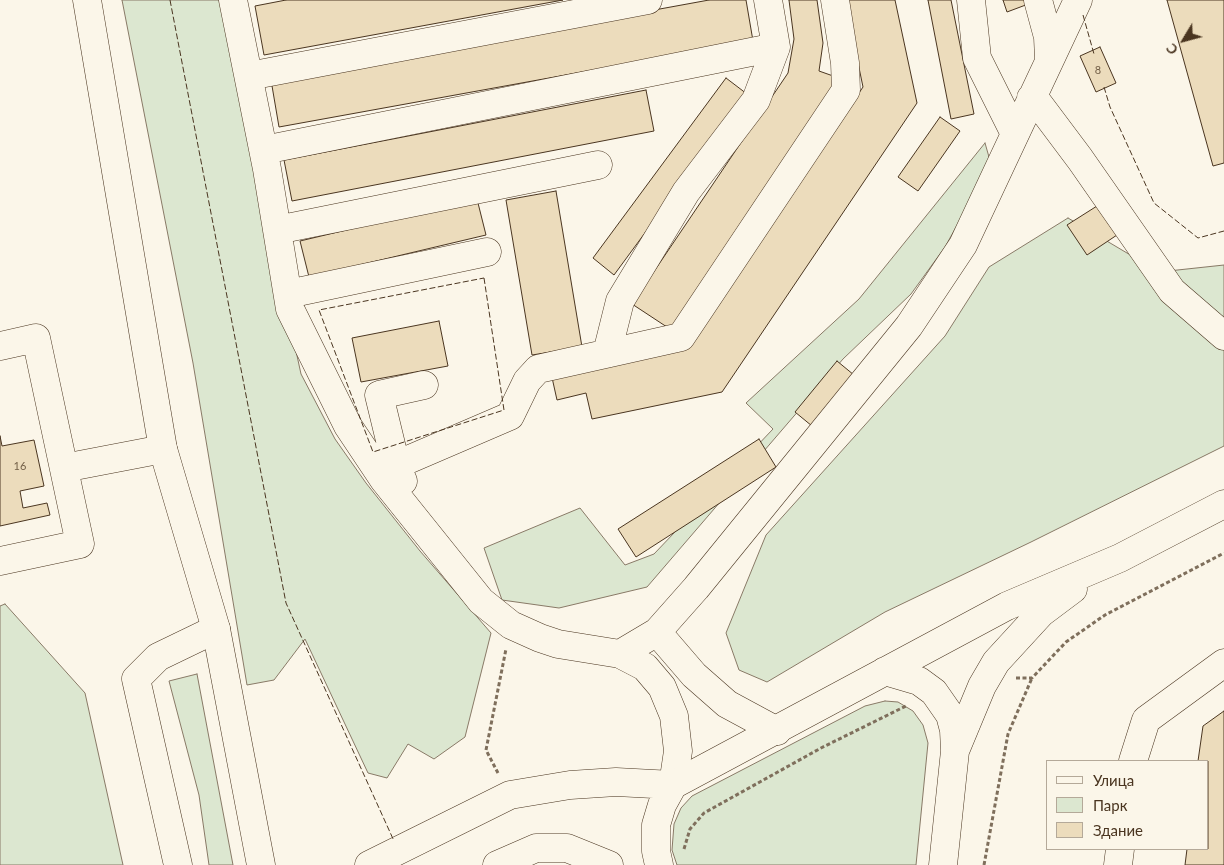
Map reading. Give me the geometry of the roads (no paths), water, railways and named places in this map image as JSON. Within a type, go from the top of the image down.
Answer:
[{"type":"main road","points":[[87,0],[163,449],[216,629],[261,865]]},
{"type":"main road","points":[[233,0],[264,150],[290,309],[348,426],[384,480],[481,601],[511,625],[558,644],[620,654],[645,667],[662,687],[674,716],[678,751],[673,785],[662,805],[656,826],[656,851],[659,865]]},
{"type":"main road","points":[[249,76],[648,0]]},
{"type":"main road","points":[[607,353],[620,301],[686,192],[756,100],[776,47],[768,0]]},
{"type":"main road","points":[[396,464],[510,416],[527,381],[538,369],[681,337],[846,90],[845,63],[835,0]]},
{"type":"main road","points":[[971,0],[976,58],[1015,134]]},
{"type":"main road","points":[[1038,0],[1048,37],[1049,60]]},
{"type":"main road","points":[[620,654],[657,632],[733,543],[909,326],[963,245],[1078,0]]},
{"type":"main road","points":[[264,150],[776,47]]},
{"type":"main road","points":[[1031,98],[1038,103],[1075,152],[1172,291],[1224,336]]},
{"type":"main road","points":[[277,230],[598,166]]},
{"type":"main road","points":[[288,294],[487,252]]},
{"type":"main road","points":[[0,346],[36,338],[80,544],[0,561]]},
{"type":"main road","points":[[424,385],[379,395],[396,464],[426,532]]},
{"type":"main road","points":[[64,468],[163,449]]},
{"type":"main road","points":[[369,865],[510,795],[570,785],[616,782],[673,785],[820,709],[885,671],[1007,606],[1120,558],[1224,504]]},
{"type":"main road","points":[[954,751],[982,686],[996,662],[1041,614],[1120,558]]},
{"type":"main road","points":[[178,865],[136,679],[158,657],[216,629]]},
{"type":"main road","points":[[657,632],[694,675],[727,704],[777,731]]},
{"type":"main road","points":[[1133,760],[1146,720],[1224,663]]},
{"type":"main road","points":[[885,671],[919,681],[934,692],[950,715],[954,730],[954,751],[943,865]]},
{"type":"main road","points":[[497,865],[536,848],[568,848],[609,865]]},
{"type":"main road","points":[[1118,865],[1120,850]]}]
